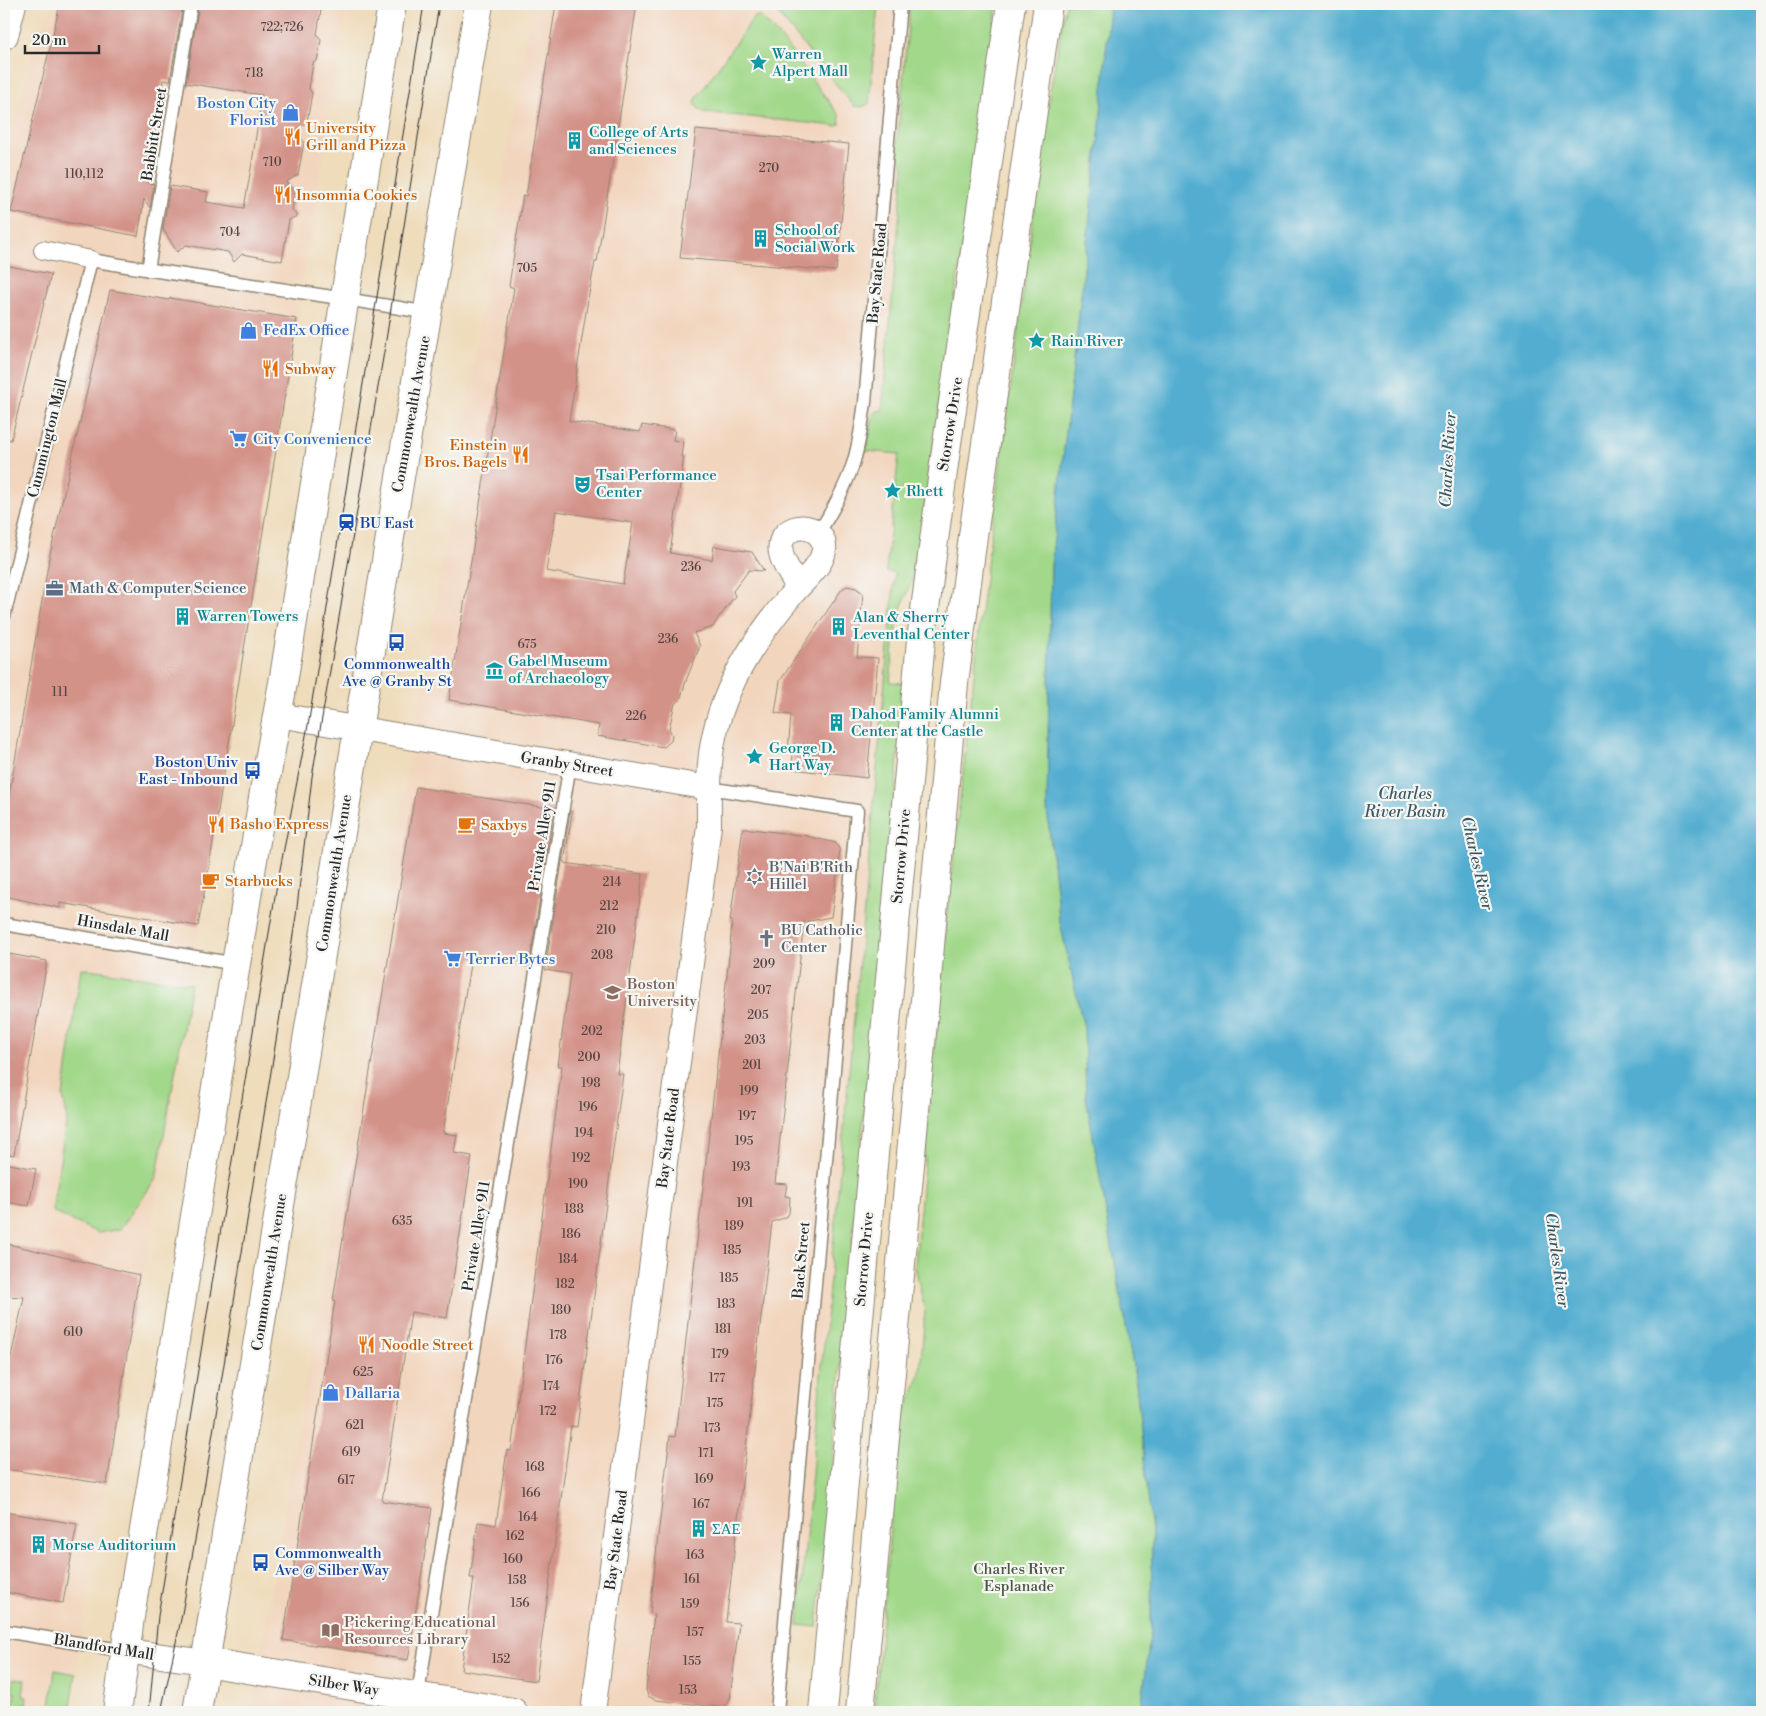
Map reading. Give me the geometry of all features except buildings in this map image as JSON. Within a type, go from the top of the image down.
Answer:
[{"type":"main road","points":[[4,35],[12,4]]},
{"type":"main road","points":[[117,1712],[132,1602],[392,4]]},
{"type":"main road","name":"Commonwealth Avenue","points":[[197,1712],[479,4]]},
{"type":"main road","name":"Storrow Drive","points":[[823,1712],[921,640],[944,464],[1011,4]]},
{"type":"main road","points":[[860,1712],[954,683],[970,554],[1048,4]]},
{"type":"main road","name":"Silber Way","points":[[205,1662],[416,1704],[513,1712]]},
{"type":"street","points":[[43,250],[91,260]]},
{"type":"street","points":[[798,587],[782,557],[780,545],[784,537],[796,528],[812,529],[818,534]]},
{"type":"street","name":"Bay State Road","points":[[593,1712],[709,826],[710,759],[716,729],[732,681],[745,656],[760,634],[823,557],[823,541],[818,534]]},
{"type":"street","name":"Granby Street","points":[[278,714],[710,788]]},
{"type":"street","name":"Blandford Mall","points":[[126,1651],[205,1662]]},
{"type":"lane","name":"Babbitt Street","points":[[148,270],[191,4]]},
{"type":"lane","name":"Bay State Road","points":[[818,534],[835,506],[852,467],[866,402],[900,4]]},
{"type":"lane","points":[[91,260],[344,298],[427,313]]},
{"type":"lane","name":"Cummington Mall","points":[[4,616],[91,260]]},
{"type":"lane","name":"Private Alley 911","points":[[416,1704],[570,764]]},
{"type":"lane","name":"Granby Street","points":[[710,788],[857,811]]},
{"type":"lane","name":"Back Street","points":[[778,1712],[857,811]]},
{"type":"lane","name":"Hinsdale Mall","points":[[4,924],[236,964]]},
{"type":"lane","name":"Blandford Mall","points":[[4,1632],[126,1651]]},
{"type":"shaded area","points":[[54,4],[347,4],[145,1269],[105,1482],[70,1712],[4,1712],[4,168],[32,54]]},
{"type":"shaded area","name":"Boston University","points":[[531,4],[973,4],[892,605],[789,1712],[252,1712],[327,1249],[414,738]]},
{"type":"green space","points":[[770,4],[878,4],[869,104],[862,107],[854,106]]},
{"type":"green space","points":[[910,4],[997,4],[915,574],[897,618],[890,682],[903,683],[895,801],[868,1068],[817,1627],[798,1625],[895,573],[886,571],[899,454],[866,451],[873,414],[882,410],[904,166],[896,155]]},
{"type":"green space","name":"Charles River Esplanade","points":[[1066,4],[1110,4],[1100,126],[1051,566],[1047,808],[1059,918],[1084,1028],[1086,1097],[1136,1383],[1152,1533],[1151,1628],[1141,1712],[874,1712],[899,1429],[920,1374],[925,1311],[915,1266],[946,922],[984,587],[1049,97]]},
{"type":"green space","points":[[758,16],[784,42],[839,115],[840,124],[836,126],[703,112],[695,105],[696,99],[753,18]]},
{"type":"green space","points":[[81,968],[191,984],[156,1179],[120,1229],[98,1233],[52,1211],[67,1117],[63,1096]]},
{"type":"green space","points":[[55,1670],[76,1674],[70,1712],[49,1712]]},
{"type":"green space","points":[[14,1678],[25,1680],[23,1696],[27,1697],[25,1712],[13,1710],[15,1692],[11,1691]]},
{"type":"water","name":"Charles River Basin","points":[[1110,4],[1762,4],[1762,1712],[1141,1712],[1151,1628],[1152,1533],[1136,1383],[1086,1097],[1084,1028],[1059,918],[1047,808],[1051,566],[1100,126]]},
{"type":"tram line","points":[[149,1712],[158,1616],[276,890],[309,720],[424,4]]},
{"type":"tram line","points":[[161,1712],[181,1619],[202,1501],[296,916],[312,777],[386,340],[439,4]]},
{"type":"place","name":"Warren Alpert Mall","points":[[758,63]]},
{"type":"place","name":"Boston City Florist","points":[[290,112]]},
{"type":"place","name":"University Grill and Pizza","points":[[292,137]]},
{"type":"place","name":"College of Arts and Sciences","points":[[575,141]]},
{"type":"place","name":"Insomnia Cookies","points":[[282,195]]},
{"type":"place","name":"School of Social Work","points":[[761,239]]},
{"type":"place","name":"FedEx Office","points":[[249,330]]},
{"type":"place","name":"Rain River","points":[[1037,341]]},
{"type":"place","name":"Subway","points":[[271,369]]},
{"type":"place","name":"City Convenience","points":[[239,439]]},
{"type":"place","name":"Einstein Bros. Bagels","points":[[521,454]]},
{"type":"place","name":"Tsai Performance Center","points":[[582,484]]},
{"type":"place","name":"Rhett","points":[[892,491]]},
{"type":"place","name":"BU East","points":[[346,523]]},
{"type":"place","name":"Math & Computer Science","points":[[55,588]]},
{"type":"place","name":"Warren Towers","points":[[183,616]]},
{"type":"place","name":"Alan & Sherry Leventhal Center","points":[[839,626]]},
{"type":"place","name":"Commonwealth Ave @ Granby St","points":[[397,643]]},
{"type":"place","name":"Gabel Museum of Archaeology","points":[[494,670]]},
{"type":"place","name":"Dahod Family Alumni Center at the Castle","points":[[837,723]]},
{"type":"place","name":"George D. Hart Way","points":[[755,757]]},
{"type":"place","name":"Boston Univ East - Inbound","points":[[252,771]]},
{"type":"place","name":"Basho Express","points":[[216,824]]},
{"type":"place","name":"Saxbys","points":[[467,825]]},
{"type":"place","name":"B'Nai B'Rith Hillel","points":[[755,876]]},
{"type":"place","name":"Starbucks","points":[[211,881]]},
{"type":"place","name":"BU Catholic Center","points":[[767,939]]},
{"type":"place","name":"Terrier Bytes","points":[[452,959]]},
{"type":"place","name":"Boston University","points":[[613,993]]},
{"type":"place","name":"Noodle Street","points":[[367,1345]]},
{"type":"place","name":"Dallaria","points":[[331,1393]]},
{"type":"place","name":"ΣΑΕ","points":[[698,1529]]},
{"type":"place","name":"Morse Auditorium","points":[[38,1545]]},
{"type":"place","name":"Commonwealth Ave @ Silber Way","points":[[261,1562]]},
{"type":"place","name":"Pickering Educational Resources Library","points":[[330,1631]]},
{"type":"water label","name":"Charles River","points":[[1447,460]]},
{"type":"water label","name":"Charles River","points":[[1478,863]]},
{"type":"water label","name":"Charles River","points":[[1558,1260]]}]
